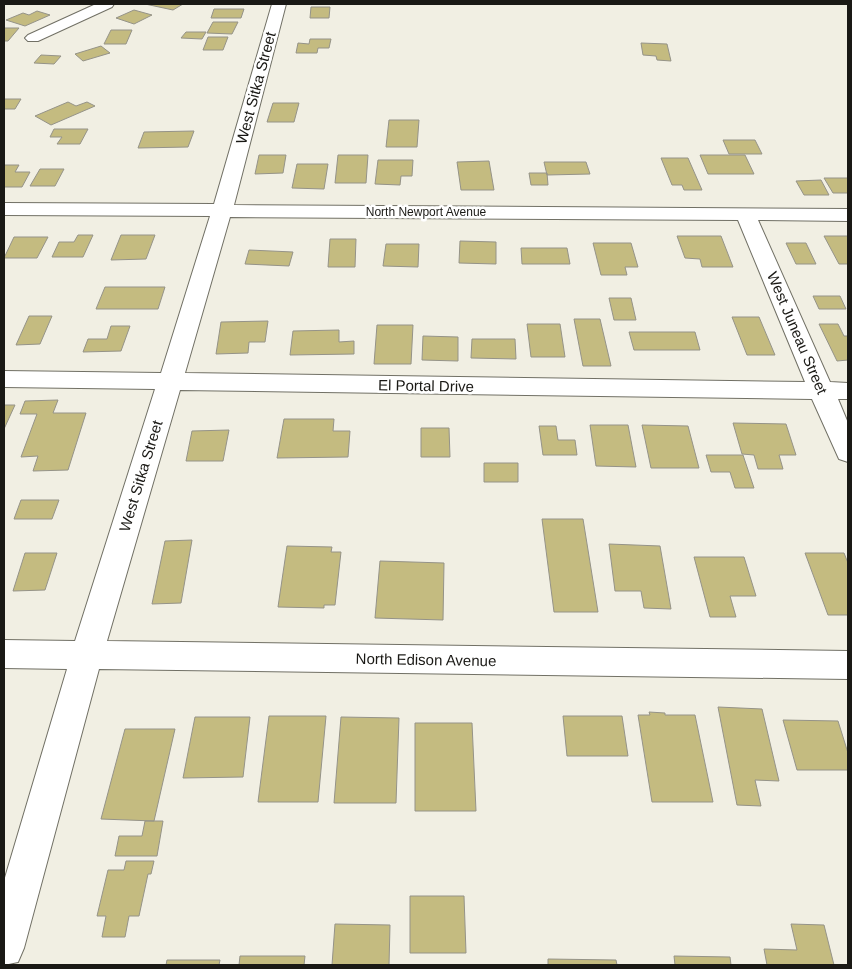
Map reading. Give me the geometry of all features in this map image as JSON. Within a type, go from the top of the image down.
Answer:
[{"type":"street","points":[[33,38],[107,4]]},
{"type":"street","name":"West Sitka Street","points":[[4,948],[88,655],[222,211],[279,4]]},
{"type":"street","name":"North Newport Avenue","points":[[4,209],[848,215]]},
{"type":"street","name":"West Juneau Street","points":[[745,214],[848,452]]},
{"type":"street","name":"El Portal Drive","points":[[4,379],[848,391]]},
{"type":"street","name":"North Edison Avenue","points":[[4,654],[848,665]]},
{"type":"building","points":[[145,4],[183,4],[173,10]]},
{"type":"building","points":[[311,7],[330,7],[329,18],[310,18]]},
{"type":"building","points":[[214,9],[244,9],[241,18],[211,18]]},
{"type":"building","points":[[134,10],[152,15],[134,24],[116,18]]},
{"type":"building","points":[[37,11],[50,15],[25,26],[6,20],[23,13],[29,15]]},
{"type":"building","points":[[213,22],[238,22],[232,34],[207,33]]},
{"type":"building","points":[[4,28],[19,28],[8,41],[4,41]]},
{"type":"building","points":[[111,30],[132,30],[126,44],[104,44]]},
{"type":"building","points":[[186,32],[206,32],[202,39],[181,38]]},
{"type":"building","points":[[208,37],[228,37],[223,50],[203,50]]},
{"type":"building","points":[[310,39],[331,39],[329,48],[318,48],[317,53],[296,53],[298,43],[309,44]]},
{"type":"building","points":[[641,43],[667,44],[671,61],[657,60],[656,56],[643,55]]},
{"type":"building","points":[[101,46],[110,53],[83,61],[75,54]]},
{"type":"building","points":[[41,55],[61,56],[54,64],[34,63]]},
{"type":"building","points":[[4,99],[21,99],[15,109],[4,109]]},
{"type":"building","points":[[68,102],[76,106],[87,102],[95,106],[51,125],[35,116]]},
{"type":"building","points":[[273,103],[299,103],[294,122],[267,122]]},
{"type":"building","points":[[389,120],[419,120],[417,147],[386,147]]},
{"type":"building","points":[[54,129],[88,129],[80,144],[57,144],[62,137],[50,137]]},
{"type":"building","points":[[194,131],[188,147],[138,148],[144,132]]},
{"type":"building","points":[[723,140],[755,140],[762,154],[729,154]]},
{"type":"building","points":[[259,155],[286,155],[283,173],[255,174]]},
{"type":"building","points":[[338,155],[368,155],[366,183],[335,183]]},
{"type":"building","points":[[700,155],[745,155],[754,174],[708,174]]},
{"type":"building","points":[[661,158],[688,158],[702,190],[684,190],[682,185],[672,185]]},
{"type":"building","points":[[378,160],[413,160],[412,176],[401,176],[400,185],[375,184]]},
{"type":"building","points":[[489,161],[494,190],[461,190],[457,162]]},
{"type":"building","points":[[544,162],[586,162],[590,174],[547,175]]},
{"type":"building","points":[[297,164],[328,164],[324,189],[292,188]]},
{"type":"building","points":[[4,165],[19,165],[15,172],[30,172],[22,187],[4,187]]},
{"type":"building","points":[[40,169],[64,169],[55,186],[30,186]]},
{"type":"building","points":[[529,173],[547,173],[548,185],[531,185]]},
{"type":"building","points":[[824,178],[848,178],[848,193],[833,193]]},
{"type":"building","points":[[821,180],[829,195],[804,195],[796,181]]},
{"type":"building","points":[[78,235],[93,235],[83,257],[52,257],[59,242],[74,242]]},
{"type":"building","points":[[121,235],[155,235],[146,259],[111,260]]},
{"type":"building","points":[[677,236],[721,236],[733,267],[702,267],[700,259],[685,258]]},
{"type":"building","points":[[824,236],[848,236],[848,264],[839,264]]},
{"type":"building","points":[[14,237],[48,237],[37,258],[4,258]]},
{"type":"building","points":[[330,239],[356,239],[355,267],[328,267]]},
{"type":"building","points":[[460,241],[496,242],[496,264],[459,263]]},
{"type":"building","points":[[593,243],[631,243],[638,267],[625,267],[627,275],[601,275]]},
{"type":"building","points":[[786,243],[806,243],[816,264],[796,264]]},
{"type":"building","points":[[386,244],[419,244],[418,267],[383,266]]},
{"type":"building","points":[[521,248],[567,248],[570,264],[522,264]]},
{"type":"building","points":[[249,250],[293,252],[289,266],[245,264]]},
{"type":"building","points":[[105,287],[165,287],[158,309],[96,309]]},
{"type":"building","points":[[813,296],[840,296],[846,309],[819,309]]},
{"type":"building","points":[[609,298],[631,298],[636,320],[614,320]]},
{"type":"building","points":[[29,316],[52,316],[40,344],[16,345]]},
{"type":"building","points":[[732,317],[759,317],[775,355],[747,355]]},
{"type":"building","points":[[574,319],[600,319],[611,366],[583,366]]},
{"type":"building","points":[[268,321],[265,342],[249,342],[248,353],[216,354],[221,322]]},
{"type":"building","points":[[527,324],[560,324],[565,357],[531,357]]},
{"type":"building","points":[[819,324],[838,324],[844,336],[848,336],[848,360],[837,361]]},
{"type":"building","points":[[377,325],[413,325],[411,364],[374,364]]},
{"type":"building","points":[[111,326],[130,326],[121,351],[83,352],[88,339],[107,339]]},
{"type":"building","points":[[339,330],[339,342],[354,341],[354,354],[290,355],[293,331]]},
{"type":"building","points":[[629,332],[695,332],[700,350],[634,350]]},
{"type":"building","points":[[423,336],[458,337],[458,361],[422,360]]},
{"type":"building","points":[[472,339],[515,339],[516,359],[471,358]]},
{"type":"building","points":[[58,400],[53,413],[86,413],[68,470],[33,471],[38,456],[21,457],[37,414],[20,414],[25,401]]},
{"type":"building","points":[[4,405],[15,405],[4,429]]},
{"type":"building","points":[[284,419],[334,419],[333,431],[350,431],[348,457],[277,458]]},
{"type":"building","points":[[733,423],[786,424],[796,455],[779,455],[783,469],[758,469],[754,455],[742,454]]},
{"type":"building","points":[[590,425],[628,425],[636,467],[596,466]]},
{"type":"building","points":[[642,425],[688,426],[699,468],[651,468]]},
{"type":"building","points":[[539,426],[556,426],[558,440],[575,440],[577,455],[543,455]]},
{"type":"building","points":[[421,428],[449,428],[450,457],[421,457]]},
{"type":"building","points":[[229,430],[223,461],[186,461],[192,431]]},
{"type":"building","points":[[706,455],[743,455],[754,488],[735,488],[730,472],[711,472]]},
{"type":"building","points":[[484,463],[518,463],[518,482],[484,482]]},
{"type":"building","points":[[21,500],[59,500],[52,519],[14,519]]},
{"type":"building","points":[[542,519],[583,519],[598,612],[554,612]]},
{"type":"building","points":[[192,540],[181,603],[152,604],[165,541]]},
{"type":"building","points":[[609,544],[660,546],[671,609],[644,608],[641,591],[615,591]]},
{"type":"building","points":[[287,546],[332,547],[331,552],[341,552],[335,605],[324,605],[324,608],[278,607]]},
{"type":"building","points":[[25,553],[57,553],[45,590],[13,591]]},
{"type":"building","points":[[805,553],[844,553],[848,563],[848,615],[828,615]]},
{"type":"building","points":[[694,557],[744,557],[756,596],[730,596],[736,617],[710,617]]},
{"type":"building","points":[[380,561],[444,563],[443,620],[375,618]]},
{"type":"building","points":[[718,707],[762,709],[779,781],[755,780],[761,806],[737,805]]},
{"type":"building","points":[[649,712],[665,713],[665,715],[695,715],[713,802],[652,802],[638,715],[650,715]]},
{"type":"building","points":[[269,716],[326,716],[318,802],[258,802]]},
{"type":"building","points":[[563,716],[622,716],[628,756],[567,756]]},
{"type":"building","points":[[195,717],[250,717],[243,777],[183,778]]},
{"type":"building","points":[[341,717],[399,718],[396,803],[334,803]]},
{"type":"building","points":[[783,720],[838,721],[848,753],[848,770],[797,770]]},
{"type":"building","points":[[415,723],[472,723],[476,811],[415,811]]},
{"type":"building","points":[[125,729],[175,729],[154,821],[101,819]]},
{"type":"building","points":[[145,821],[163,821],[157,856],[115,856],[119,836],[142,836]]},
{"type":"building","points":[[126,861],[154,861],[151,874],[148,874],[139,916],[129,916],[125,937],[102,937],[106,916],[97,916],[108,870],[124,870]]},
{"type":"building","points":[[410,896],[464,896],[466,953],[410,953]]},
{"type":"building","points":[[335,924],[390,925],[389,965],[332,965]]},
{"type":"building","points":[[791,924],[824,925],[834,965],[767,965],[764,949],[797,950]]},
{"type":"building","points":[[240,956],[305,956],[304,965],[239,965]]},
{"type":"building","points":[[674,956],[730,957],[731,965],[675,965]]},
{"type":"building","points":[[548,959],[616,960],[617,965],[548,965]]},
{"type":"building","points":[[167,960],[220,960],[219,965],[166,965]]}]
